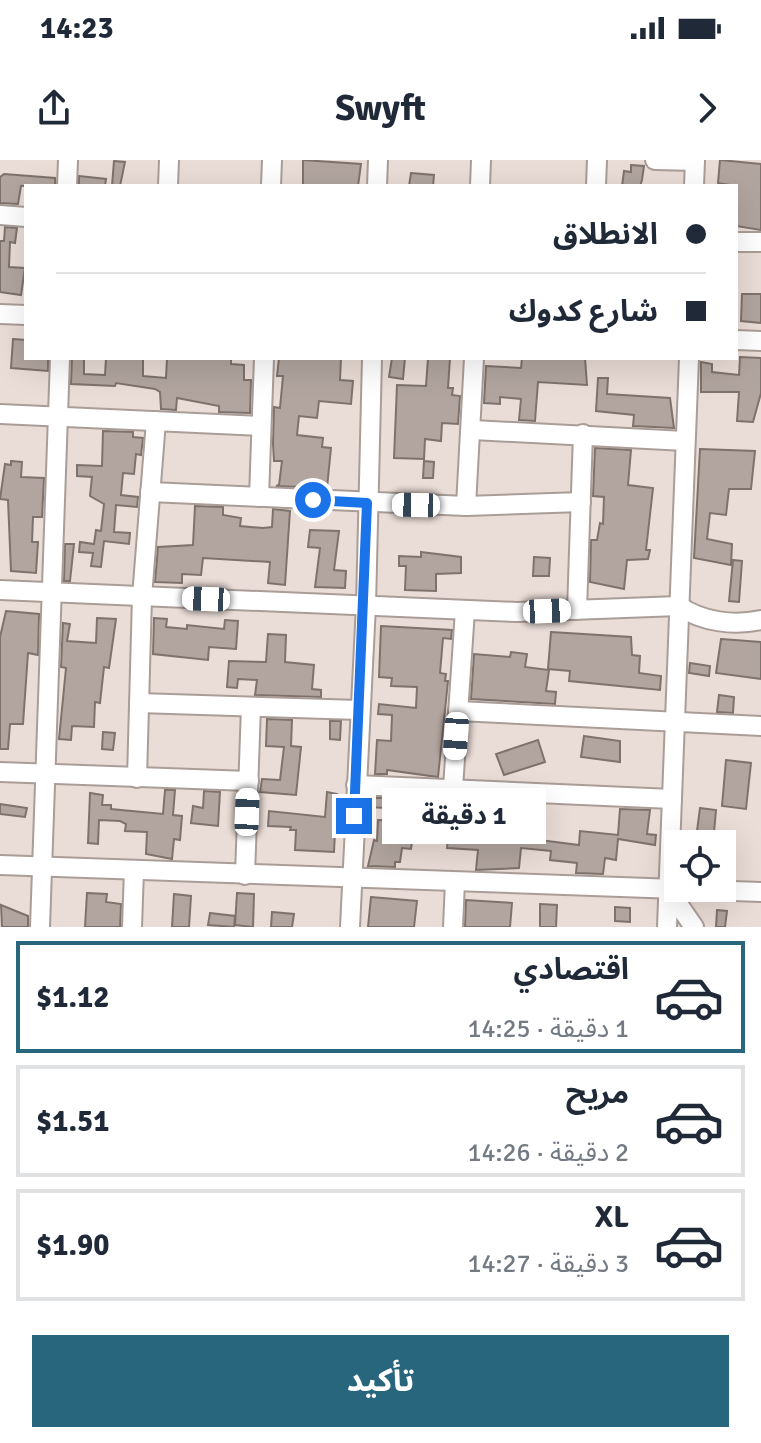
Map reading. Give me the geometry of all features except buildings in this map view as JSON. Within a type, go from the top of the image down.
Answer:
[{"type":"street","points":[[67,184],[68,160]]},
{"type":"street","points":[[168,184],[169,160]]},
{"type":"street","points":[[271,184],[272,160]]},
{"type":"street","points":[[377,184],[378,160]]},
{"type":"street","points":[[480,184],[481,160]]},
{"type":"street","points":[[596,184],[597,160]]},
{"type":"street","points":[[655,160],[695,161],[694,184]]},
{"type":"street","points":[[0,215],[24,217]]},
{"type":"street","points":[[738,242],[761,242]]},
{"type":"street","points":[[0,314],[24,315]]},
{"type":"street","points":[[738,340],[761,341]]},
{"type":"street","points":[[40,927],[60,360]]},
{"type":"street","points":[[259,497],[264,360]]},
{"type":"street","points":[[350,927],[366,605],[372,360]]},
{"type":"street","points":[[466,506],[473,430],[474,360]]},
{"type":"street","points":[[671,830],[689,360]]},
{"type":"street","points":[[0,414],[261,426]]},
{"type":"street","points":[[137,778],[142,597],[156,421]]},
{"type":"street","points":[[473,430],[685,441]]},
{"type":"street","points":[[577,610],[583,434]]},
{"type":"street","points":[[150,492],[466,506],[581,502]]},
{"type":"street","points":[[0,590],[465,610],[679,606],[694,617],[744,624],[761,620]]},
{"type":"street","points":[[453,788],[465,610]]},
{"type":"street","points":[[139,703],[359,710]]},
{"type":"street","points":[[245,875],[251,707]]},
{"type":"street","points":[[458,711],[761,726]]},
{"type":"street","points":[[0,772],[249,781]]},
{"type":"street","points":[[356,785],[672,799]]},
{"type":"street","points":[[0,865],[664,891]]},
{"type":"street","points":[[132,927],[134,870]]},
{"type":"street","points":[[453,927],[455,882]]},
{"type":"street","points":[[736,892],[761,892]]},
{"type":"street","points":[[667,927],[668,902]]},
{"type":"street","points":[[677,902],[694,927]]},
{"type":"route","points":[[313,500],[367,503],[366,605],[354,816]]}]
